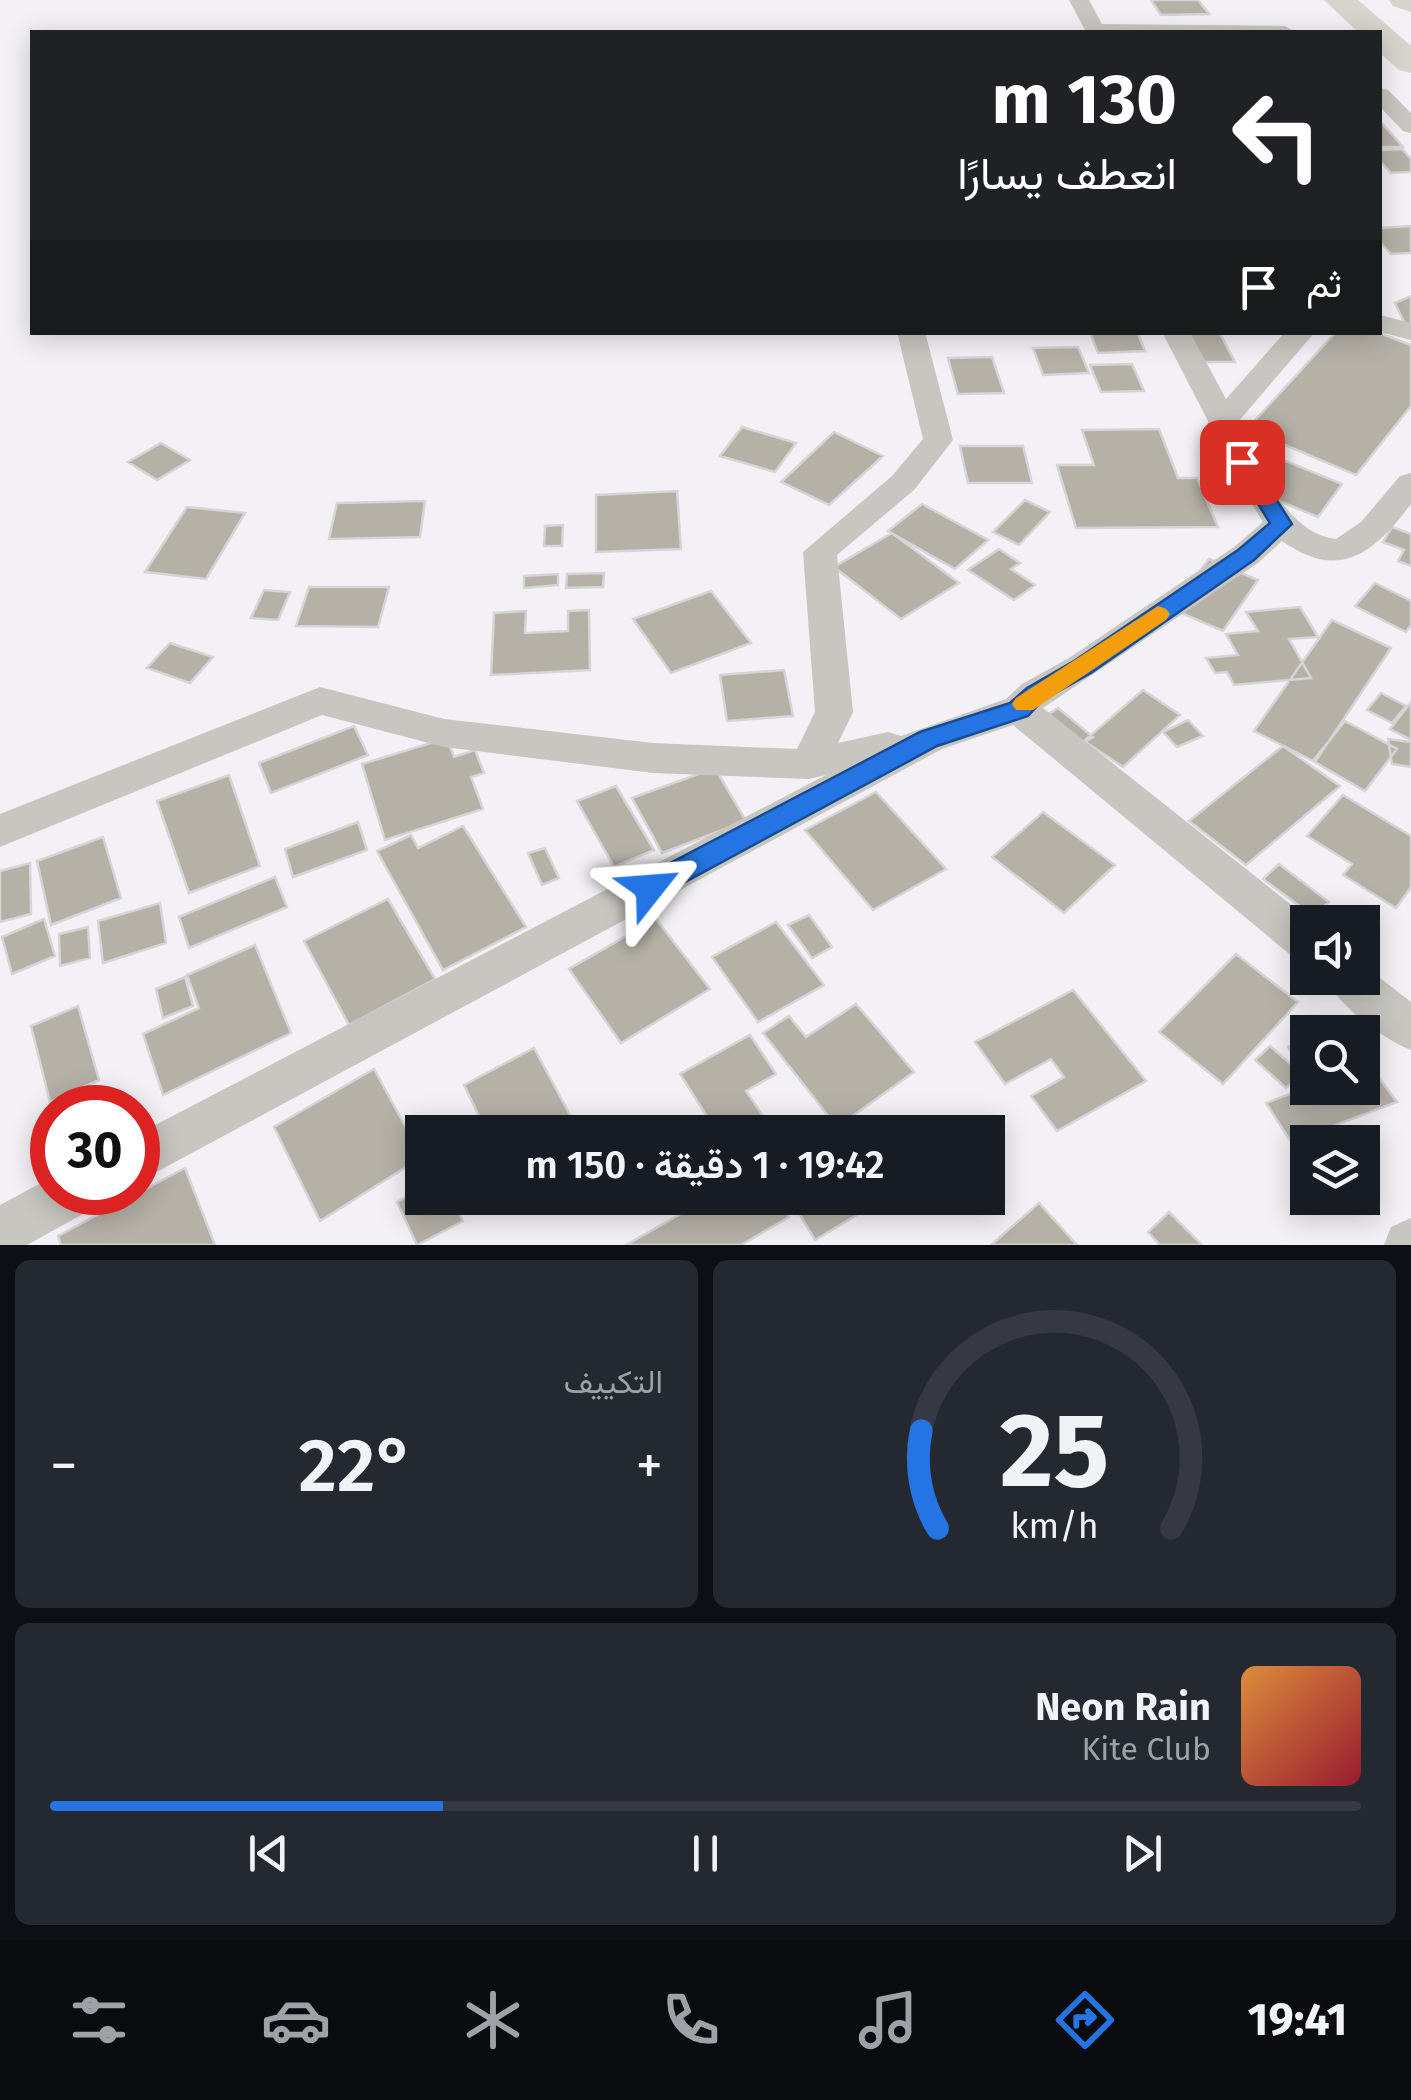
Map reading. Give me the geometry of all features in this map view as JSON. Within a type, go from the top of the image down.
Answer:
[{"type":"highway","points":[[1340,0],[1374,30]]},
{"type":"highway","points":[[1393,0],[1411,15]]},
{"type":"highway","points":[[1404,0],[1411,3]]},
{"type":"highway","points":[[1382,38],[1411,63]]},
{"type":"street","points":[[1083,1],[1095,30]]},
{"type":"street","points":[[1382,97],[1411,126]]},
{"type":"street","points":[[1382,325],[1411,332]]},
{"type":"street","points":[[809,764],[834,712],[820,552],[902,483],[938,440],[912,335]]},
{"type":"street","points":[[1178,335],[1223,420],[1222,430],[1281,524],[1321,549],[1341,551],[1356,545],[1411,482]]},
{"type":"street","points":[[1223,420],[1298,335]]},
{"type":"street","points":[[0,830],[320,701],[444,733],[653,758],[809,764],[928,739],[1019,709],[1035,694],[1082,667],[1246,555],[1281,524]]},
{"type":"street","points":[[1019,709],[1290,929]]},
{"type":"street","points":[[160,1147],[928,739]]},
{"type":"street","points":[[1369,995],[1411,1028]]},
{"type":"street","points":[[0,1232],[32,1215]]},
{"type":"building","points":[[1151,0],[1198,0],[1209,14],[1161,15]]},
{"type":"building","points":[[1382,123],[1403,147],[1382,147]]},
{"type":"building","points":[[1402,149],[1411,159],[1411,172],[1391,173],[1382,163],[1382,150]]},
{"type":"building","points":[[1411,226],[1411,253],[1391,254],[1382,244],[1382,228]]},
{"type":"building","points":[[1411,296],[1411,325],[1405,324],[1395,303]]},
{"type":"building","points":[[1382,334],[1411,345],[1411,406],[1356,475],[1247,429],[1333,335]]},
{"type":"building","points":[[1091,335],[1138,335],[1145,351],[1098,353]]},
{"type":"building","points":[[1182,335],[1221,335],[1235,362],[1196,362]]},
{"type":"building","points":[[1078,347],[1089,373],[1043,375],[1033,348]]},
{"type":"building","points":[[992,357],[1004,393],[958,394],[948,358]]},
{"type":"building","points":[[1132,364],[1144,391],[1101,392],[1090,365]]},
{"type":"building","points":[[742,427],[796,443],[775,472],[720,456]]},
{"type":"building","points":[[1159,429],[1178,478],[1197,478],[1218,527],[1076,528],[1057,465],[1094,465],[1082,430]]},
{"type":"building","points":[[834,432],[883,456],[829,505],[781,482]]},
{"type":"building","points":[[161,443],[190,460],[157,480],[128,462]]},
{"type":"building","points":[[960,446],[1023,446],[1032,483],[968,483]]},
{"type":"building","points":[[1259,450],[1342,484],[1318,517],[1272,498],[1277,492],[1238,475]]},
{"type":"building","points":[[677,491],[681,549],[596,552],[596,495]]},
{"type":"building","points":[[1025,500],[1050,512],[1019,545],[993,532]]},
{"type":"building","points":[[425,501],[420,537],[329,539],[337,503]]},
{"type":"building","points":[[922,504],[988,540],[955,569],[888,531]]},
{"type":"building","points":[[187,507],[245,513],[206,579],[145,572]]},
{"type":"building","points":[[563,525],[562,546],[544,546],[545,526]]},
{"type":"building","points":[[1392,527],[1411,534],[1411,566],[1398,561],[1404,550],[1383,542]]},
{"type":"building","points":[[892,533],[959,583],[901,619],[834,567]]},
{"type":"building","points":[[999,549],[1020,563],[1011,569],[1035,585],[1014,600],[968,570]]},
{"type":"building","points":[[1209,559],[1258,580],[1223,631],[1172,609]]},
{"type":"building","points":[[604,573],[603,587],[566,588],[567,574]]},
{"type":"building","points":[[558,574],[558,585],[524,588],[524,576]]},
{"type":"building","points":[[1375,583],[1411,601],[1411,625],[1406,632],[1355,606]]},
{"type":"building","points":[[309,587],[389,587],[378,627],[296,626]]},
{"type":"building","points":[[264,590],[290,592],[278,620],[251,618]]},
{"type":"building","points":[[711,591],[751,643],[671,673],[633,619]]},
{"type":"building","points":[[1300,607],[1318,637],[1289,639],[1311,678],[1234,685],[1227,672],[1215,673],[1206,658],[1238,655],[1226,634],[1258,631],[1246,612]]},
{"type":"building","points":[[589,610],[590,670],[491,675],[494,613],[526,611],[525,633],[568,631],[568,611]]},
{"type":"building","points":[[1332,620],[1391,648],[1315,762],[1254,731]]},
{"type":"building","points":[[170,643],[213,657],[190,683],[147,668]]},
{"type":"building","points":[[784,670],[793,716],[727,721],[720,675]]},
{"type":"building","points":[[1143,690],[1180,715],[1123,767],[1084,741]]},
{"type":"building","points":[[1381,693],[1406,706],[1392,723],[1367,710]]},
{"type":"building","points":[[1411,702],[1411,740],[1390,729]]},
{"type":"building","points":[[1058,708],[1093,737],[1078,746],[1044,717]]},
{"type":"building","points":[[1188,720],[1203,736],[1177,747],[1163,732]]},
{"type":"building","points":[[1345,721],[1397,749],[1365,791],[1313,761]]},
{"type":"building","points":[[354,726],[368,755],[271,793],[259,763]]},
{"type":"building","points":[[447,738],[454,757],[475,750],[484,773],[471,777],[483,809],[385,840],[362,764]]},
{"type":"building","points":[[1388,739],[1411,742],[1411,767],[1392,764]]},
{"type":"building","points":[[1283,746],[1340,786],[1246,865],[1189,821]]},
{"type":"building","points":[[715,768],[746,821],[662,853],[632,798]]},
{"type":"building","points":[[229,775],[260,866],[189,893],[157,801]]},
{"type":"building","points":[[616,786],[654,850],[614,867],[577,801]]},
{"type":"building","points":[[876,792],[946,869],[873,910],[805,830]]},
{"type":"building","points":[[1343,795],[1411,836],[1411,887],[1396,908],[1343,875],[1352,864],[1307,836]]},
{"type":"building","points":[[1043,812],[1115,865],[1064,913],[992,857]]},
{"type":"building","points":[[358,822],[367,850],[293,877],[285,849]]},
{"type":"building","points":[[463,826],[526,927],[443,970],[377,851],[411,835],[418,848]]},
{"type":"building","points":[[103,837],[121,898],[51,925],[37,861]]},
{"type":"building","points":[[545,848],[559,878],[542,885],[528,853]]},
{"type":"building","points":[[30,863],[31,914],[0,922],[0,871]]},
{"type":"building","points":[[1279,864],[1329,902],[1298,905],[1263,879]]},
{"type":"building","points":[[275,877],[287,907],[189,948],[179,917]]},
{"type":"building","points":[[388,899],[435,979],[349,1025],[304,941]]},
{"type":"building","points":[[160,903],[166,943],[103,963],[98,921]]},
{"type":"building","points":[[809,915],[832,947],[812,958],[788,925]]},
{"type":"building","points":[[44,919],[55,956],[12,974],[2,937]]},
{"type":"building","points":[[656,919],[710,989],[621,1043],[569,969]]},
{"type":"building","points":[[776,922],[824,985],[758,1022],[712,957]]},
{"type":"building","points":[[88,927],[90,958],[60,966],[59,934]]},
{"type":"building","points":[[255,945],[291,1033],[163,1095],[143,1034],[199,1008],[187,975]]},
{"type":"building","points":[[1236,954],[1298,1002],[1223,1084],[1159,1032]]},
{"type":"building","points":[[185,977],[193,1006],[163,1018],[156,989]]},
{"type":"building","points":[[1073,990],[1146,1081],[1057,1131],[1031,1096],[1064,1077],[1051,1059],[1005,1084],[975,1042]]},
{"type":"building","points":[[856,1004],[914,1072],[854,1115],[828,1115],[763,1033],[789,1016],[806,1037]]},
{"type":"building","points":[[78,1006],[99,1080],[88,1085],[46,1085],[31,1026]]},
{"type":"building","points":[[750,1035],[776,1074],[746,1091],[762,1115],[706,1115],[680,1074]]},
{"type":"building","points":[[1270,1046],[1290,1064],[1290,1084],[1286,1088],[1255,1060]]},
{"type":"building","points":[[534,1048],[570,1115],[479,1115],[464,1085]]},
{"type":"building","points":[[374,1069],[405,1126],[405,1168],[320,1221],[274,1127]]},
{"type":"building","points":[[1380,1079],[1397,1102],[1336,1125],[1290,1125],[1290,1140],[1266,1103],[1290,1094],[1290,1105],[1380,1105]]},
{"type":"building","points":[[185,1168],[215,1245],[61,1245],[58,1236],[97,1215],[160,1215],[160,1181]]},
{"type":"building","points":[[405,1198],[405,1215],[460,1215],[463,1221],[417,1245],[397,1202]]},
{"type":"building","points":[[1039,1203],[1077,1245],[991,1245]]},
{"type":"building","points":[[1169,1212],[1202,1245],[1160,1245],[1148,1232]]},
{"type":"building","points":[[679,1215],[789,1217],[741,1245],[626,1245]]},
{"type":"building","points":[[800,1215],[857,1215],[815,1240]]},
{"type":"slow traffic","points":[[1024,704],[1158,614]]},
{"type":"route","points":[[650,888],[928,739],[1019,709],[1035,694],[1082,667],[1246,555],[1281,524],[1242,462]]}]
